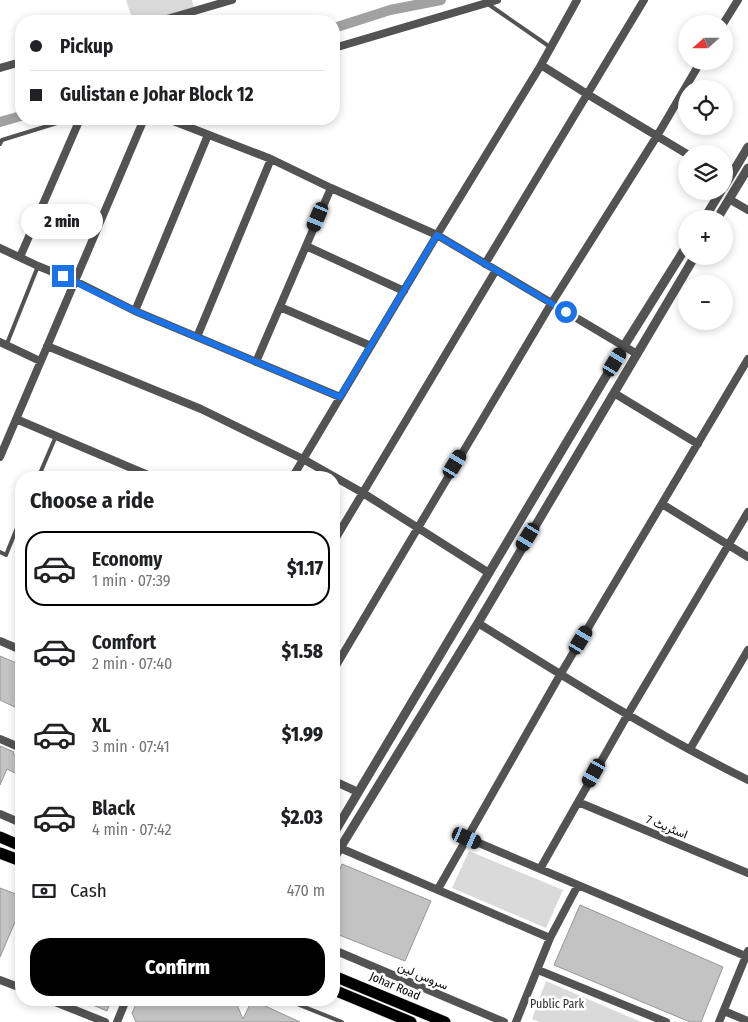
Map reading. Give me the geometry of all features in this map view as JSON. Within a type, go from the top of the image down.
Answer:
[{"type":"main road","points":[[0,837],[15,843]]},
{"type":"main road","points":[[0,853],[15,859]]},
{"type":"main road","name":"Johar Road","points":[[340,978],[445,1022]]},
{"type":"main road","points":[[340,992],[411,1022]]},
{"type":"street","points":[[181,15],[232,0]]},
{"type":"street","points":[[340,46],[497,0]]},
{"type":"street","points":[[296,471],[541,65],[576,0]]},
{"type":"street","points":[[485,264],[644,0]]},
{"type":"street","points":[[729,15],[738,0]]},
{"type":"street","points":[[0,68],[15,64]]},
{"type":"street","points":[[541,65],[678,149]]},
{"type":"street","points":[[340,659],[551,304],[657,136],[696,70]]},
{"type":"street","points":[[20,257],[77,125]]},
{"type":"street","points":[[0,456],[141,125]]},
{"type":"street","points":[[183,125],[271,159],[330,188],[437,235],[638,354]]},
{"type":"street","points":[[135,311],[208,135]]},
{"type":"street","points":[[733,169],[748,147]]},
{"type":"street","points":[[197,337],[271,159]]},
{"type":"street","points":[[733,192],[748,168]]},
{"type":"street","points":[[256,362],[330,188]]},
{"type":"street","points":[[731,200],[748,210]]},
{"type":"street","points":[[306,246],[404,290]]},
{"type":"street","points":[[0,248],[75,281],[135,311],[340,397]]},
{"type":"street","points":[[340,823],[624,346],[678,260]]},
{"type":"street","points":[[550,938],[340,848],[478,623],[690,265]]},
{"type":"street","points":[[340,531],[496,270]]},
{"type":"street","points":[[280,307],[371,346]]},
{"type":"street","points":[[3,344],[40,361]]},
{"type":"street","points":[[46,346],[201,409],[303,458],[325,471]]},
{"type":"street","points":[[438,889],[560,675],[748,359]]},
{"type":"street","points":[[614,393],[698,444]]},
{"type":"street","points":[[16,419],[138,471]]},
{"type":"street","points":[[340,480],[489,573]]},
{"type":"street","points":[[662,504],[748,557]]},
{"type":"street","points":[[540,869],[628,714],[748,512]]},
{"type":"street","points":[[515,530],[528,537]]},
{"type":"street","points":[[478,623],[560,675],[690,749],[747,778]]},
{"type":"street","points":[[0,641],[15,647]]},
{"type":"street","points":[[690,749],[748,650]]},
{"type":"street","points":[[0,739],[15,745]]},
{"type":"street","points":[[340,784],[358,792]]},
{"type":"street","name":"اسٹریٹ 7","points":[[578,802],[748,873]]},
{"type":"street","points":[[0,814],[15,820]]},
{"type":"street","points":[[467,838],[747,955],[719,1022]]},
{"type":"street","points":[[516,1022],[550,938],[578,885]]},
{"type":"street","name":"سروس لین","points":[[340,953],[504,1022]]},
{"type":"street","points":[[538,970],[666,1022]]},
{"type":"street","points":[[0,980],[15,986]]},
{"type":"street","points":[[65,1006],[105,1022]]},
{"type":"street","points":[[117,1022],[124,1006]]},
{"type":"street","points":[[724,1011],[748,1021]]},
{"type":"lane","points":[[486,3],[551,48]]},
{"type":"lane","points":[[0,144],[2,140],[51,125]]},
{"type":"lane","points":[[3,344],[38,266]]},
{"type":"lane","points":[[41,471],[56,436]]},
{"type":"lane","points":[[0,552],[6,555],[15,533]]},
{"type":"lane","points":[[302,1006],[342,1022]]},
{"type":"green space","points":[[126,0],[192,0],[194,7],[168,15],[131,15]]},
{"type":"green space","points":[[469,851],[563,890],[546,928],[452,888]]},
{"type":"green space","name":"Public Park","points":[[546,981],[641,1022],[539,1022],[532,1019]]},
{"type":"building","points":[[0,656],[15,662],[15,707],[0,700]]},
{"type":"building","points":[[0,746],[14,752],[15,773],[7,769],[0,785]]},
{"type":"building","points":[[342,864],[431,901],[405,961],[340,935],[340,869]]},
{"type":"building","points":[[0,888],[15,894],[15,922],[0,957]]},
{"type":"building","points":[[580,905],[723,967],[701,1022],[690,1022],[554,965]]},
{"type":"building","points":[[95,1006],[109,1006],[107,1011]]},
{"type":"building","points":[[135,1006],[238,1006],[243,1019],[249,1006],[265,1006],[300,1022],[136,1022],[132,1013]]},
{"type":"waterway","points":[[340,26],[390,10],[441,0]]},
{"type":"waterway","points":[[0,122],[15,118]]},
{"type":"route","points":[[63,276],[135,311],[340,397],[437,235],[566,312]]}]
